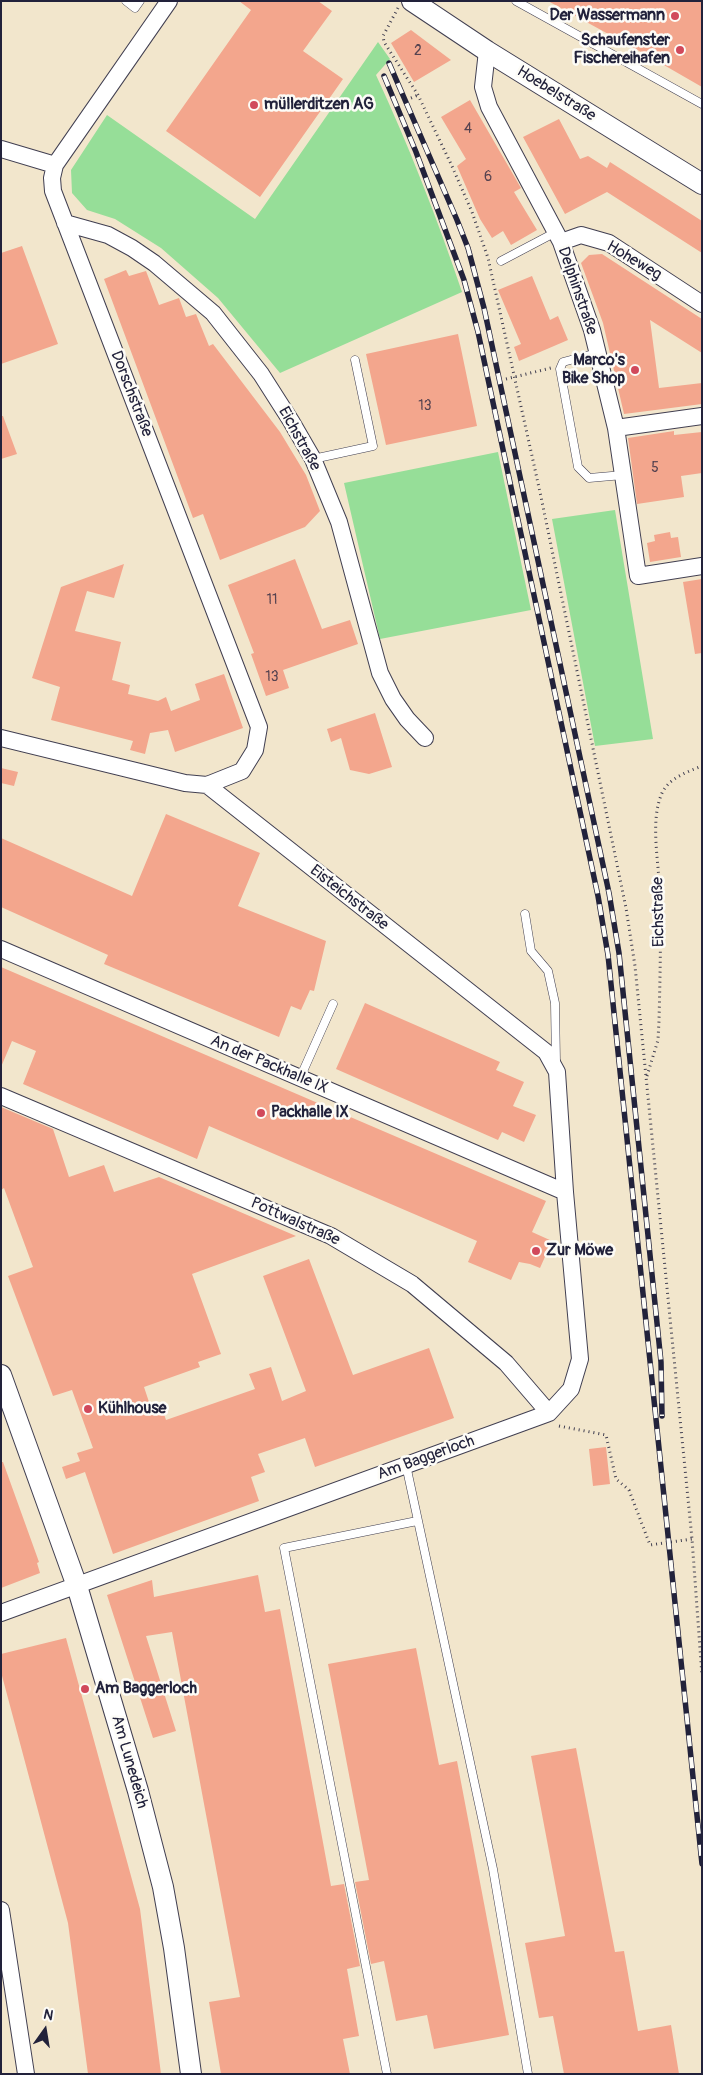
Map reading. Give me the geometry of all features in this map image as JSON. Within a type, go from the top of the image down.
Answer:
[{"type":"street","name":"Dorschstraße","points":[[169,1],[56,165],[52,178],[52,191],[258,727],[255,750],[242,771],[207,785]]},
{"type":"street","name":"Hoebelstraße","points":[[412,1],[487,51],[702,184]]},
{"type":"street","name":"Delphinstraße","points":[[487,51],[483,87],[489,107],[558,237],[592,330],[616,428],[638,576],[702,566]]},
{"type":"street","points":[[1,149],[56,165]]},
{"type":"street","name":"Eichstraße","points":[[65,223],[108,236],[132,248],[154,263],[213,313],[261,374],[291,421],[312,459],[339,522],[380,673],[393,699],[407,719],[425,738]]},
{"type":"street","name":"Hoheweg","points":[[558,237],[581,235],[609,243],[702,304]]},
{"type":"street","points":[[616,428],[702,416]]},
{"type":"street","points":[[1,738],[185,783],[207,785]]},
{"type":"street","name":"Eisteichstraße","points":[[207,785],[546,1052],[557,1072],[565,1192]]},
{"type":"street","name":"An der Packhalle IX","points":[[1,949],[565,1192]]},
{"type":"street","name":"Pottwalstraße","points":[[1,1096],[331,1236],[412,1284],[462,1324],[506,1363],[549,1413]]},
{"type":"street","name":"Am Baggerloch","points":[[1,1614],[549,1413],[571,1388],[580,1359],[565,1192]]},
{"type":"street","name":"Am Lunedeich","points":[[1,1375],[77,1586],[138,1791],[163,1887],[174,1948],[191,2074]]},
{"type":"street","points":[[1,1910],[26,2074]]},
{"type":"lane","points":[[126,1],[135,8],[140,1]]},
{"type":"lane","points":[[516,1],[702,104]]},
{"type":"lane","points":[[501,261],[558,237]]},
{"type":"lane","points":[[597,353],[563,362],[561,366],[578,468],[589,478],[623,474]]},
{"type":"lane","points":[[312,459],[373,446],[355,360]]},
{"type":"lane","points":[[525,914],[530,951],[548,971],[555,1003],[557,1072]]},
{"type":"lane","points":[[300,1078],[333,1004]]},
{"type":"lane","points":[[406,1465],[493,1869],[528,2074]]},
{"type":"lane","points":[[387,2074],[284,1548],[417,1521]]},
{"type":"path","points":[[402,1],[383,36],[384,42],[418,95],[472,212],[488,258],[540,492],[626,908],[635,966],[692,1540],[702,1676]]},
{"type":"path","points":[[411,98],[418,95]]},
{"type":"path","points":[[506,379],[561,366]]},
{"type":"path","name":"Eichstraße","points":[[646,1080],[658,1040],[659,1021],[660,898],[656,833],[658,805],[663,791],[670,782],[682,774],[702,766]]},
{"type":"path","points":[[549,1413],[558,1426],[606,1435],[616,1479],[629,1490],[650,1545],[692,1540]]},
{"type":"green space","points":[[378,42],[390,59],[376,75],[422,182],[462,292],[280,373],[218,298],[161,248],[115,219],[87,210],[72,193],[71,170],[107,115],[255,219]]},
{"type":"green space","points":[[498,452],[531,610],[380,639],[344,483]]},
{"type":"green space","points":[[615,510],[653,739],[595,746],[552,519]]},
{"type":"building","name":"müllerditzen AG","points":[[239,1],[318,1],[332,11],[303,51],[343,79],[260,197],[166,131],[251,10]]},
{"type":"building","name":"Schaufenster Fischereihafen","points":[[548,1],[702,1],[702,87],[643,53]]},
{"type":"building","points":[[411,30],[451,60],[414,82],[391,43]]},
{"type":"building","points":[[470,100],[521,188],[514,192],[537,230],[511,245],[503,231],[492,238],[480,219],[457,166],[466,159],[441,117]]},
{"type":"building","points":[[559,119],[580,159],[588,156],[607,168],[610,162],[702,221],[702,253],[607,192],[565,214],[523,137]]},
{"type":"building","points":[[22,246],[58,344],[1,364],[1,253]]},
{"type":"building","points":[[602,254],[702,319],[702,353],[650,320],[659,388],[702,383],[702,404],[624,414],[603,323],[581,263],[589,255]]},
{"type":"building","points":[[126,270],[129,276],[146,271],[159,305],[179,298],[186,317],[196,314],[209,346],[213,344],[280,432],[306,475],[320,511],[305,527],[220,560],[203,514],[193,518],[104,279]]},
{"type":"building","points":[[532,276],[550,320],[558,316],[568,340],[519,361],[514,347],[521,344],[498,290]]},
{"type":"building","points":[[458,334],[477,426],[386,445],[366,354]]},
{"type":"building","points":[[1,416],[3,416],[17,454],[1,459]]},
{"type":"building","points":[[674,431],[674,435],[702,432],[702,473],[681,476],[684,497],[637,504],[628,438]]},
{"type":"building","points":[[670,532],[671,538],[678,537],[681,557],[650,562],[647,543],[655,541],[654,535]]},
{"type":"building","points":[[295,559],[322,629],[350,620],[358,644],[283,670],[289,688],[266,696],[251,654],[254,653],[228,585]]},
{"type":"building","points":[[124,564],[114,598],[87,591],[75,631],[121,642],[112,680],[130,685],[128,694],[158,701],[166,697],[171,711],[200,700],[195,684],[224,674],[243,728],[175,752],[168,730],[150,733],[145,754],[130,750],[133,741],[51,720],[60,687],[32,678],[61,587]]},
{"type":"building","points":[[702,579],[702,653],[695,654],[683,582]]},
{"type":"building","points":[[375,713],[392,767],[369,774],[350,770],[341,738],[331,742],[327,729]]},
{"type":"building","points":[[1,768],[18,772],[14,786],[1,783]]},
{"type":"building","points":[[166,814],[260,853],[238,906],[326,941],[314,991],[310,990],[301,1010],[291,1006],[279,1037],[104,964],[108,955],[1,907],[1,838],[132,896]]},
{"type":"building","name":"Packhalle IX","points":[[1,967],[546,1201],[532,1232],[552,1241],[540,1268],[519,1262],[511,1280],[468,1262],[477,1241],[209,1126],[197,1159],[23,1084],[36,1051],[12,1041],[1,1067]]},
{"type":"building","points":[[365,1003],[500,1062],[496,1070],[524,1082],[513,1106],[536,1115],[524,1142],[502,1132],[498,1140],[336,1069]]},
{"type":"building","points":[[1,1107],[53,1129],[69,1177],[104,1165],[114,1192],[159,1177],[296,1236],[192,1274],[221,1354],[198,1362],[200,1367],[144,1387],[152,1411],[162,1408],[166,1420],[255,1389],[249,1374],[271,1367],[282,1401],[306,1391],[263,1276],[309,1259],[353,1375],[429,1348],[454,1418],[315,1467],[305,1438],[258,1454],[265,1472],[251,1477],[259,1501],[113,1554],[85,1472],[66,1479],[62,1467],[80,1461],[77,1453],[93,1448],[72,1390],[53,1396],[8,1276],[33,1267],[4,1188],[1,1190]]},
{"type":"building","points":[[606,1447],[610,1484],[593,1486],[589,1449]]},
{"type":"building","points":[[1,1462],[3,1462],[39,1562],[37,1563],[40,1573],[1,1588]]},
{"type":"building","points":[[258,1575],[265,1612],[280,1609],[331,1886],[344,1884],[360,1966],[347,1969],[359,2036],[343,2039],[350,2074],[221,2074],[209,2002],[240,1997],[172,1632],[146,1636],[176,1731],[153,1738],[107,1595],[152,1580],[154,1597]]},
{"type":"building","points":[[66,1638],[140,1909],[161,2074],[88,2074],[68,1923],[1,1672],[1,1654]]},
{"type":"building","points":[[416,1648],[439,1765],[457,1761],[509,2035],[434,2049],[427,2015],[396,2021],[384,1961],[371,1964],[355,1882],[369,1880],[328,1664]]},
{"type":"building","points":[[576,1748],[615,1952],[624,1951],[638,2031],[671,2025],[679,2074],[564,2074],[553,2016],[539,2018],[525,1943],[565,1936],[531,1756]]},
{"type":"railway","points":[[389,63],[468,248],[484,308],[609,893],[619,953],[661,1362],[662,1416]]},
{"type":"railway","points":[[384,76],[416,152],[464,280],[478,332],[598,896],[608,955],[702,1864]]},
{"type":"place","name":"Der Wassermann","points":[[675,16]]},
{"type":"place","name":"Schaufenster Fischereihafen","points":[[680,50]]},
{"type":"place","name":"müllerditzen AG","points":[[254,105]]},
{"type":"place","name":"Marco's Bike Shop","points":[[635,370]]},
{"type":"place","name":"Packhalle IX","points":[[261,1113]]},
{"type":"place","name":"Zur Möwe","points":[[536,1251]]},
{"type":"place","name":"Kühlhouse","points":[[88,1409]]},
{"type":"place","name":"Am Baggerloch","points":[[85,1689]]}]
